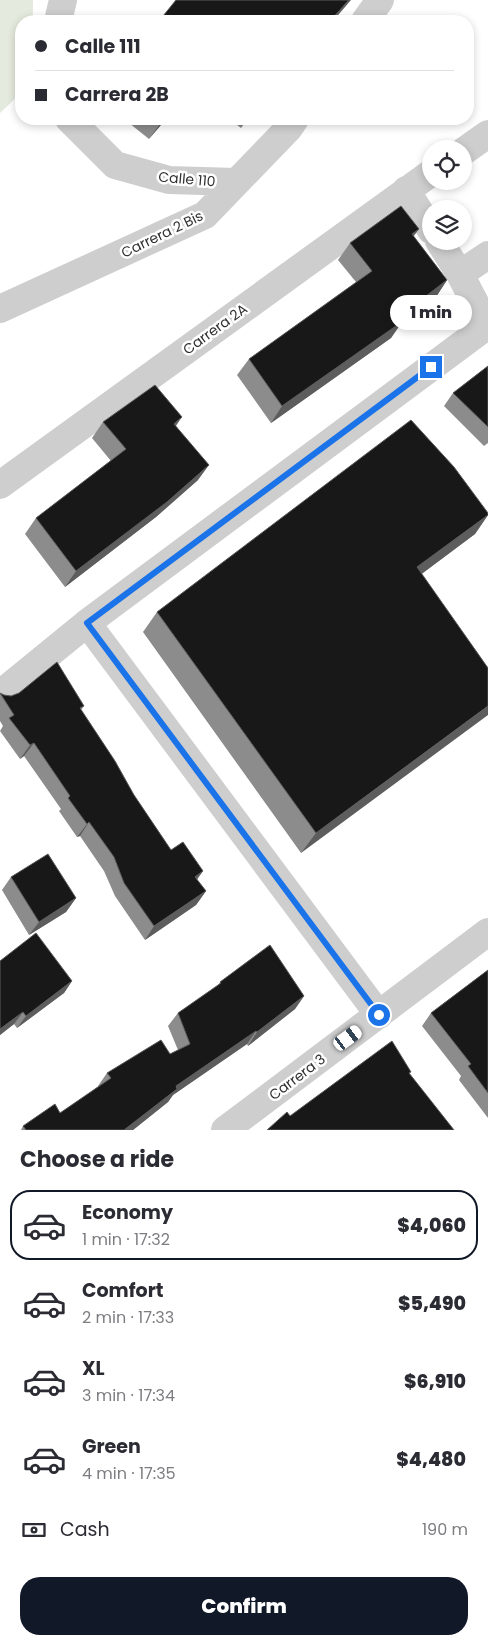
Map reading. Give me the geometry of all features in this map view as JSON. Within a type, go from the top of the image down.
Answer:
[{"type":"street","points":[[59,15],[63,0]]},
{"type":"street","points":[[369,15],[380,0]]},
{"type":"street","name":"Calle 110","points":[[75,125],[115,165],[169,180],[236,182]]},
{"type":"street","name":"Carrera 2 Bis","points":[[0,310],[205,214],[291,125]]},
{"type":"street","points":[[472,145],[488,134]]},
{"type":"street","name":"Carrera 2A","points":[[0,485],[422,179]]},
{"type":"street","points":[[406,190],[422,216]]},
{"type":"street","points":[[0,694],[87,623],[488,325],[445,250]]},
{"type":"street","points":[[460,274],[488,255]]},
{"type":"street","points":[[87,623],[379,1015]]},
{"type":"street","name":"Carrera 3","points":[[225,1130],[488,932]]},
{"type":"shaded area","points":[[0,0],[33,0],[33,15],[15,15],[15,99],[0,113]]},
{"type":"building","points":[[176,0],[349,0],[335,15],[164,15]]},
{"type":"building","points":[[401,206],[419,229],[412,234],[422,247],[422,250],[424,250],[447,280],[400,316],[403,321],[282,406],[249,359],[372,271],[350,243]]},
{"type":"building","points":[[488,366],[488,427],[453,393]]},
{"type":"building","points":[[155,385],[182,417],[174,424],[209,465],[167,502],[76,571],[36,518],[126,449],[103,422]]},
{"type":"building","points":[[411,420],[454,467],[488,513],[488,515],[417,567],[488,668],[488,706],[316,833],[157,612]]},
{"type":"building","points":[[57,662],[84,706],[80,708],[171,850],[183,842],[203,871],[195,877],[206,891],[154,926],[124,883],[114,857],[89,822],[87,824],[68,798],[70,796],[34,743],[30,745],[9,718],[14,715],[0,693],[11,696],[19,693]]},
{"type":"building","points":[[48,854],[76,898],[39,922],[11,877]]},
{"type":"building","points":[[36,933],[72,981],[26,1016],[23,1012],[0,1029],[0,961]]},
{"type":"building","points":[[270,945],[304,996],[257,1032],[176,1086],[177,1089],[124,1130],[26,1130],[23,1126],[55,1104],[60,1113],[111,1078],[107,1073],[161,1040],[170,1054],[190,1044],[178,1013]]},
{"type":"building","points":[[488,970],[488,1093],[468,1066],[471,1064],[431,1013]]},
{"type":"building","points":[[392,1041],[411,1072],[409,1073],[454,1130],[267,1130],[287,1112],[290,1116]]},
{"type":"route","points":[[379,1015],[87,623],[431,367]]}]
